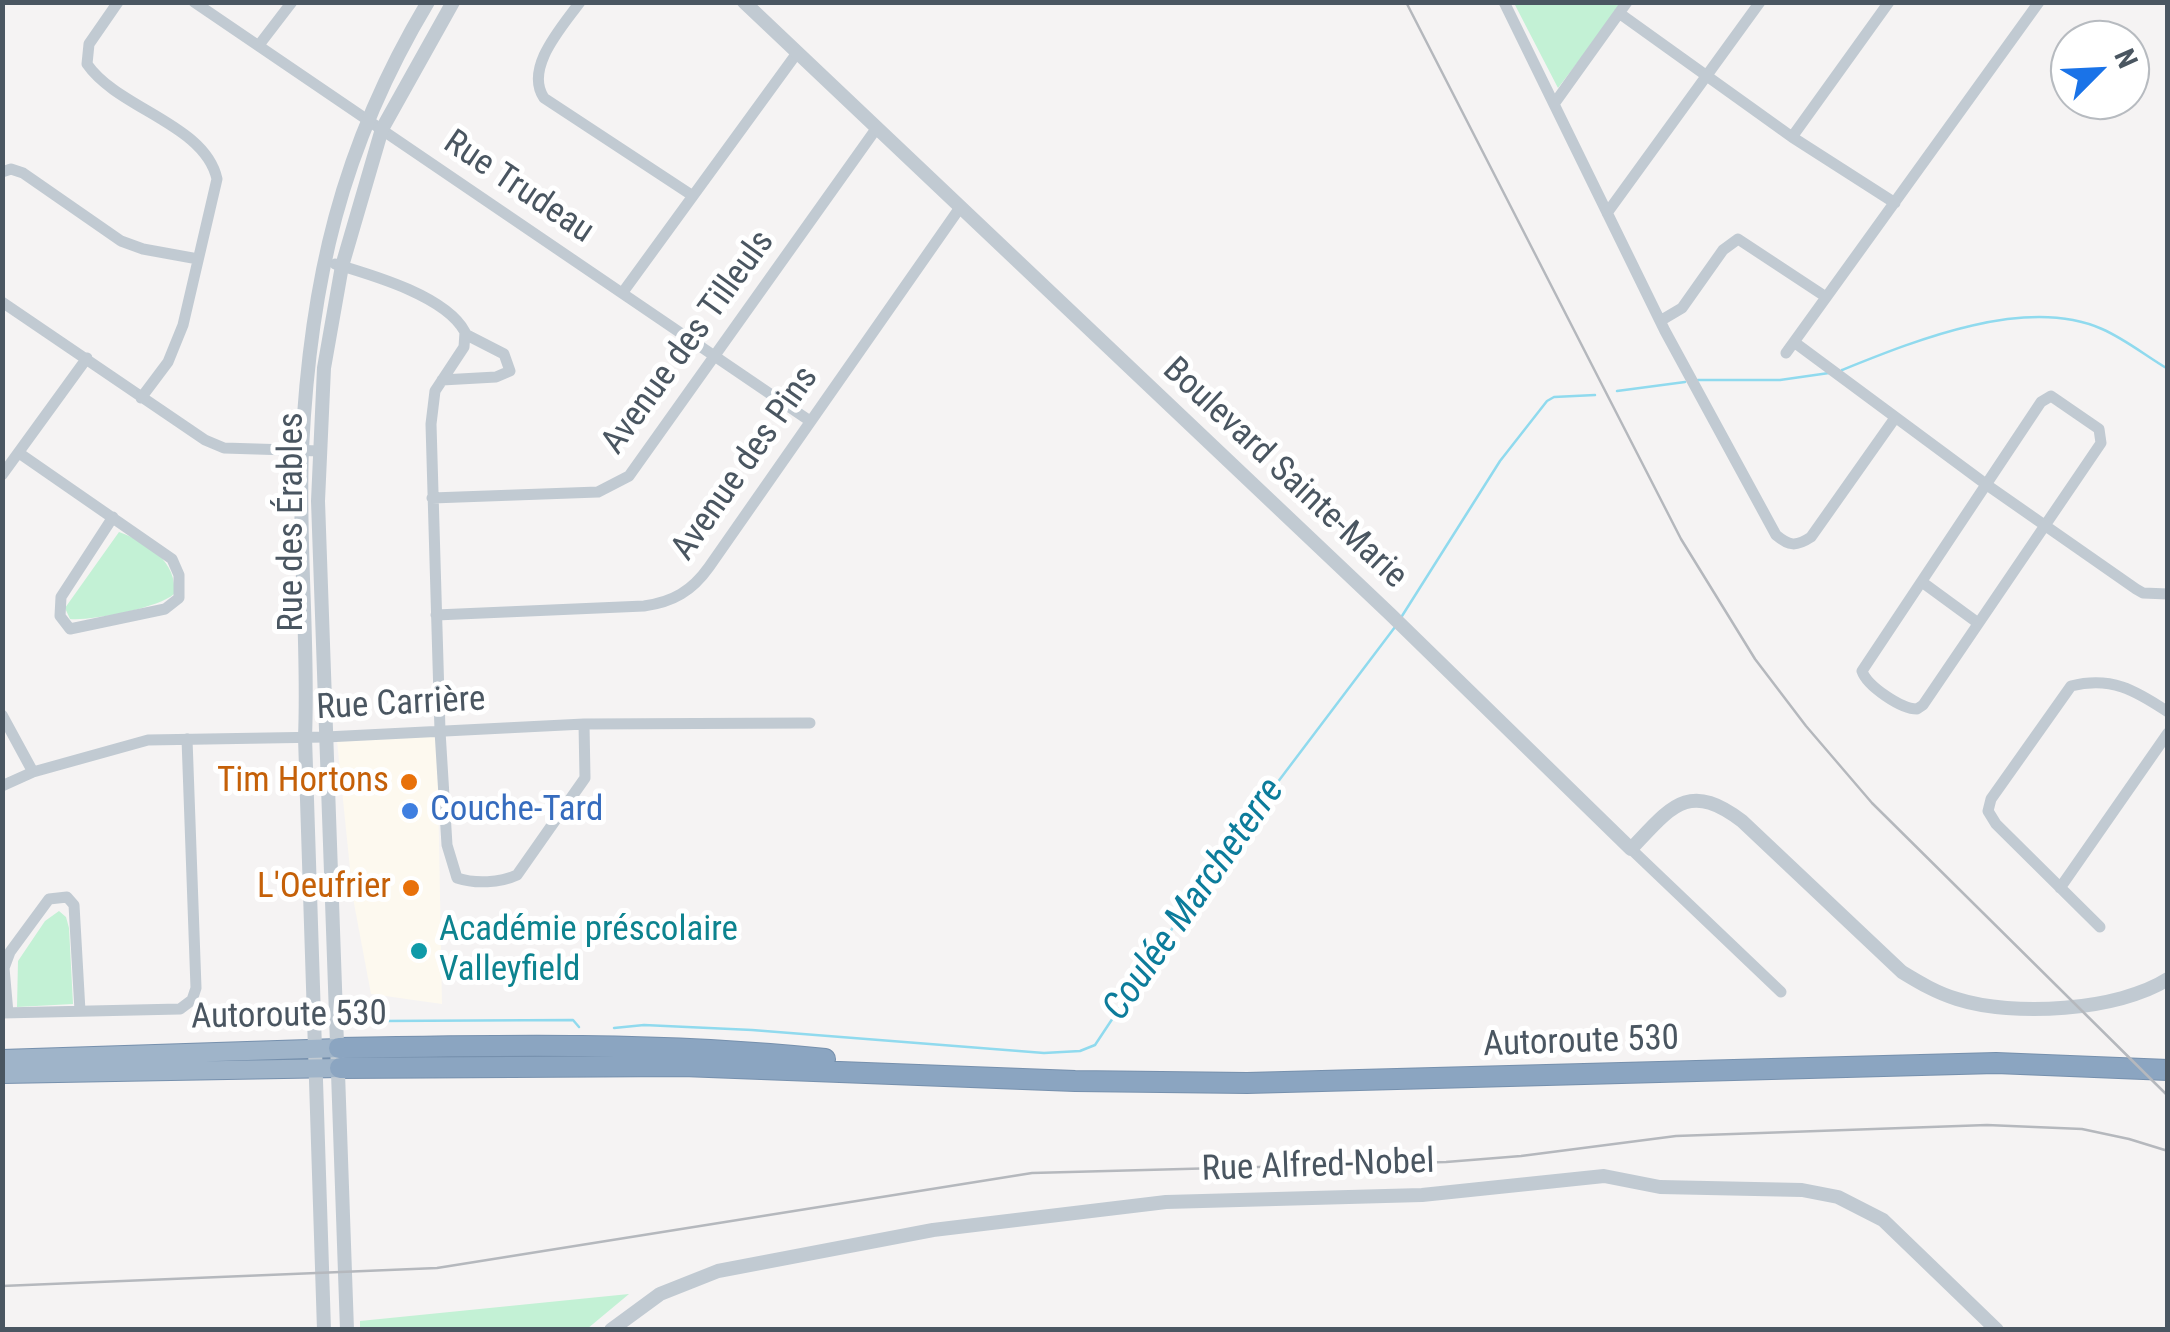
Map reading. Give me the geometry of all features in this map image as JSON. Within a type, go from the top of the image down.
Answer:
[{"type":"highway","name":"Autoroute 530","points":[[2,1059],[316,1047],[339,1058],[1296,1083],[1996,1064],[2168,1070]]},
{"type":"highway","name":"Autoroute 530","points":[[2,1074],[317,1068],[339,1058]]},
{"type":"street","points":[[118,2],[89,44],[87,64],[102,81],[195,144],[214,165],[216,180],[176,344],[142,398]]},
{"type":"street","name":"Rue Trudeau","points":[[194,2],[810,421]]},
{"type":"street","points":[[259,45],[292,2]]},
{"type":"street","name":"Rue des Érables","points":[[324,1330],[305,737],[308,672],[302,452],[312,326],[324,260],[350,162],[367,119],[428,2]]},
{"type":"street","name":"Rue des Érables","points":[[347,1330],[318,501],[324,368],[342,266],[382,129],[453,2]]},
{"type":"street","points":[[580,2],[544,58],[537,73],[537,87],[544,98],[693,196]]},
{"type":"street","name":"Boulevard Sainte-Marie","points":[[744,2],[1398,622],[1781,992]]},
{"type":"street","points":[[1504,2],[1663,326],[1776,535],[1787,544],[1799,545],[1811,537],[1895,418]]},
{"type":"street","points":[[1607,213],[1760,2]]},
{"type":"street","points":[[1792,136],[1889,2]]},
{"type":"street","points":[[1786,353],[2040,2]]},
{"type":"street","points":[[1554,104],[1623,8],[1707,76],[1895,203]]},
{"type":"street","points":[[624,292],[797,54]]},
{"type":"street","name":"Avenue des Tilleuls","points":[[432,498],[586,493],[609,488],[635,469],[876,130]]},
{"type":"street","points":[[2,172],[23,173],[120,241],[198,259]]},
{"type":"street","name":"Avenue des Pins","points":[[436,615],[644,606],[691,589],[959,209]]},
{"type":"street","points":[[1663,326],[1682,308],[1723,250],[1738,238],[1826,297]]},
{"type":"street","points":[[324,260],[413,292],[456,320],[466,334],[504,354],[510,370],[496,376],[442,380]]},
{"type":"street","points":[[2,302],[205,440],[224,448],[320,452]]},
{"type":"street","points":[[466,334],[464,347],[436,391],[431,424],[440,731],[450,856],[457,878],[472,882],[518,875],[585,778],[584,724]]},
{"type":"street","points":[[1794,342],[1987,485],[2143,593],[2168,594]]},
{"type":"street","points":[[2,475],[86,358]]},
{"type":"street","points":[[2058,398],[2099,428],[2102,438],[1978,623],[1918,709],[1908,709],[1865,679],[1863,669],[1987,485],[2042,400],[2058,398]]},
{"type":"street","points":[[19,452],[113,517],[172,559],[179,575],[179,598],[165,609],[70,629],[60,616],[60,597],[113,517]]},
{"type":"street","points":[[1922,582],[1978,623]]},
{"type":"street","points":[[2100,927],[1996,824],[1988,811],[1991,799],[2071,686],[2113,682],[2131,687],[2168,712]]},
{"type":"street","points":[[2,715],[33,772]]},
{"type":"street","name":"Rue Carrière","points":[[2,786],[33,772],[148,740],[326,737],[584,724],[810,724]]},
{"type":"street","points":[[2060,888],[2168,733]]},
{"type":"street","points":[[80,1011],[74,905],[67,897],[59,896],[49,899],[10,952],[4,968],[5,1013],[180,1009],[192,1000],[196,988],[187,739]]},
{"type":"street","points":[[1631,849],[1664,814],[1702,798],[1720,804],[1902,972],[1931,990],[1961,1001],[2028,1008],[2074,1004],[2138,996],[2168,979]]},
{"type":"street","name":"Rue Alfred-Nobel","points":[[611,1330],[660,1294],[718,1271],[932,1230],[1166,1202],[1422,1194],[1604,1176],[1680,1188],[1802,1190],[1838,1197],[1883,1220],[1997,1330]]},
{"type":"shaded area","points":[[437,734],[442,1004],[371,994],[353,898],[337,741]]},
{"type":"green space","points":[[1514,3],[1623,3],[1558,88]]},
{"type":"green space","points":[[119,532],[140,541],[166,563],[174,594],[124,612],[70,619],[65,608]]},
{"type":"green space","points":[[59,911],[69,928],[73,1004],[17,1007],[18,961],[45,921]]},
{"type":"green space","points":[[629,1294],[587,1329],[360,1329],[360,1321]]},
{"type":"waterway","name":"Coulée Marcheterre","points":[[1842,370],[1936,335],[2005,319],[2039,317],[2072,320],[2102,329],[2168,369]]},
{"type":"waterway","name":"Coulée Marcheterre","points":[[1698,380],[1780,380],[1829,373]]},
{"type":"waterway","name":"Coulée Marcheterre","points":[[1617,391],[1685,382]]},
{"type":"waterway","name":"Coulée Marcheterre","points":[[1402,616],[1500,461],[1547,401],[1554,397],[1595,395]]},
{"type":"waterway","name":"Coulée Marcheterre","points":[[614,1028],[644,1025],[752,1030],[1044,1053],[1080,1051],[1095,1045],[1209,873],[1395,627]]},
{"type":"waterway","name":"Coulée Marcheterre","points":[[381,1021],[573,1020],[579,1027]]},
{"type":"waterway","name":"Coulée Marcheterre","points":[[272,1025],[278,1025]]},
{"type":"railway","points":[[1406,2],[1681,539],[1755,659],[1872,803],[2168,1096]]},
{"type":"railway","points":[[2,1286],[437,1268],[1032,1173],[1446,1162],[1676,1136],[1987,1125],[2082,1129],[2168,1151]]},
{"type":"place","name":"Tim Hortons","points":[[409,782]]},
{"type":"place","name":"Couche-Tard","points":[[410,811]]},
{"type":"place","name":"L'Oeufrier","points":[[411,888]]},
{"type":"place","name":"Académie préscolaire Valleyfield","points":[[419,951]]}]
